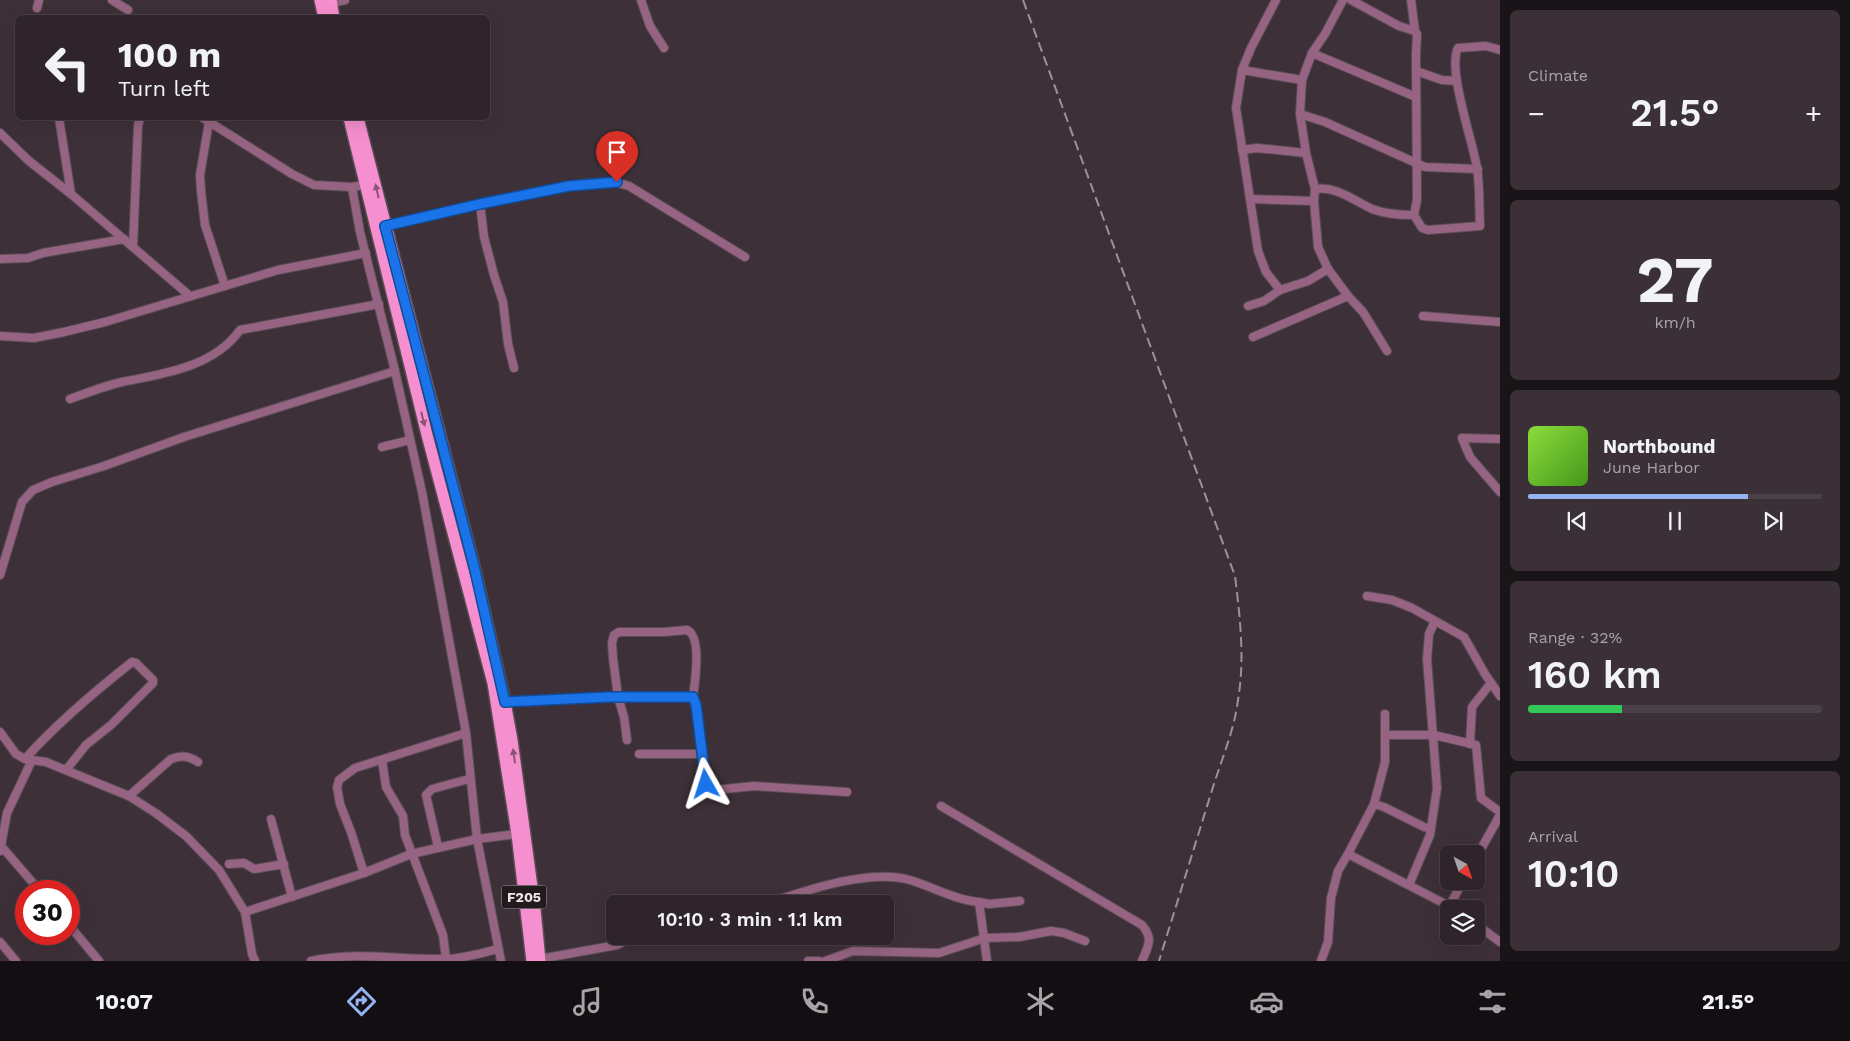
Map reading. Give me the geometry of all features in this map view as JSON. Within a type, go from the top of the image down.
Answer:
[{"type":"main road","points":[[320,0],[323,15]]},
{"type":"main road","points":[[331,1],[333,15]]},
{"type":"main road","name":"F205","points":[[350,120],[505,702],[535,909],[538,960]]},
{"type":"main road","name":"F205","points":[[358,120],[468,567],[493,683],[538,960]]},
{"type":"street","points":[[112,0],[128,10]]},
{"type":"street","points":[[331,1],[345,0]]},
{"type":"street","points":[[641,0],[650,26],[664,48]]},
{"type":"street","points":[[1276,0],[1251,48],[1242,70],[1236,108],[1258,252],[1266,272],[1280,290]]},
{"type":"street","points":[[1343,0],[1325,34],[1312,53],[1302,80],[1300,114],[1306,153],[1315,189],[1314,201],[1318,247],[1328,269],[1348,296],[1363,312],[1387,351]]},
{"type":"street","points":[[1350,0],[1399,26],[1415,31]]},
{"type":"street","points":[[1411,0],[1417,34],[1417,200],[1414,215],[1422,228],[1428,230],[1480,226],[1478,169],[1457,82],[1455,53],[1458,48],[1486,46],[1500,50]]},
{"type":"street","points":[[1312,53],[1416,97]]},
{"type":"street","points":[[1242,70],[1302,80]]},
{"type":"street","points":[[1416,71],[1442,80],[1457,82]]},
{"type":"street","points":[[1300,114],[1325,122],[1425,167],[1478,169]]},
{"type":"street","points":[[59,120],[71,194]]},
{"type":"street","points":[[133,247],[140,120]]},
{"type":"street","points":[[225,286],[212,240],[205,225],[201,191],[200,175],[206,120],[292,174],[314,185],[352,187],[366,185]]},
{"type":"street","points":[[0,133],[29,161],[71,194],[190,296]]},
{"type":"street","points":[[1242,150],[1258,148],[1306,153]]},
{"type":"street","points":[[385,226],[569,186],[617,182],[629,186],[745,257]]},
{"type":"street","points":[[352,187],[360,232],[395,370],[422,492],[466,733],[469,779],[477,839],[501,961]]},
{"type":"street","points":[[1315,189],[1341,192],[1374,209],[1396,214],[1414,215]]},
{"type":"street","points":[[1250,199],[1314,201]]},
{"type":"street","points":[[480,204],[484,237],[503,302],[508,344],[514,368]]},
{"type":"street","points":[[0,259],[28,258],[43,253],[124,239]]},
{"type":"street","points":[[0,336],[34,338],[105,322],[278,270],[366,253]]},
{"type":"street","points":[[1248,306],[1264,301],[1280,290],[1308,281],[1328,269]]},
{"type":"street","points":[[1253,337],[1348,296]]},
{"type":"street","points":[[70,399],[113,385],[152,378],[209,357],[232,340],[240,330],[379,304]]},
{"type":"street","points":[[1423,316],[1500,322]]},
{"type":"street","points":[[0,575],[22,502],[26,496],[40,487],[184,437],[395,370]]},
{"type":"street","points":[[1500,439],[1462,438],[1470,457],[1500,492]]},
{"type":"street","points":[[382,448],[410,440]]},
{"type":"street","points":[[1367,596],[1392,600],[1464,637],[1500,696]]},
{"type":"street","points":[[1409,885],[1430,835],[1437,788],[1427,659],[1429,634],[1436,621]]},
{"type":"street","points":[[627,740],[612,658],[614,635],[619,632],[632,631],[690,631],[696,647],[696,675],[693,697],[706,784],[715,790],[754,786],[847,792]]},
{"type":"street","points":[[30,880],[1,849],[7,813],[29,759],[38,745],[80,706],[132,662],[136,663],[153,682],[111,725],[86,744],[66,770]]},
{"type":"street","points":[[1470,744],[1472,707],[1491,683]]},
{"type":"street","points":[[505,702],[618,697],[693,697]]},
{"type":"street","points":[[1321,961],[1328,942],[1331,898],[1338,871],[1374,804],[1385,762],[1385,714]]},
{"type":"street","points":[[0,732],[16,754],[46,762],[129,796],[186,836],[219,870],[245,912],[252,954],[255,961]]},
{"type":"street","points":[[364,873],[340,804],[337,787],[339,780],[356,768],[466,733]]},
{"type":"street","points":[[1385,735],[1434,735],[1476,745],[1481,798],[1500,813],[1483,845]]},
{"type":"street","points":[[639,754],[703,754]]},
{"type":"street","points":[[129,796],[171,759],[180,756],[191,758],[198,762]]},
{"type":"street","points":[[382,760],[386,787],[403,816],[404,835],[443,935],[446,959]]},
{"type":"street","points":[[438,847],[426,795],[432,790],[469,779]]},
{"type":"street","points":[[1374,804],[1431,829]]},
{"type":"street","points":[[941,806],[1142,925],[1149,934],[1149,941],[1142,961]]},
{"type":"street","points":[[271,819],[292,897]]},
{"type":"street","points":[[245,912],[364,873],[411,854],[477,839],[517,834]]},
{"type":"street","points":[[1348,854],[1440,900]]},
{"type":"street","points":[[229,864],[244,863],[254,869],[284,864]]},
{"type":"street","points":[[793,895],[825,885],[867,878],[909,880],[950,896],[988,904],[1020,901]]},
{"type":"street","points":[[980,902],[987,961]]},
{"type":"street","points":[[825,961],[854,951],[938,953],[985,938],[1019,937],[1051,931],[1064,933],[1085,942]]},
{"type":"street","points":[[1485,931],[1500,942]]},
{"type":"street","points":[[80,938],[99,961]]},
{"type":"street","points":[[0,942],[16,961]]},
{"type":"street","points":[[538,960],[612,945]]},
{"type":"street","points":[[311,961],[333,956],[360,955],[446,959],[465,958],[498,949]]},
{"type":"street","points":[[808,961],[820,961]]},
{"type":"railway","points":[[1023,0],[1235,576],[1241,654],[1240,685],[1236,711],[1231,734],[1159,961]]},
{"type":"route","points":[[617,182],[569,186],[385,226],[474,566],[505,702],[609,697],[693,697],[696,705],[706,784]]}]
